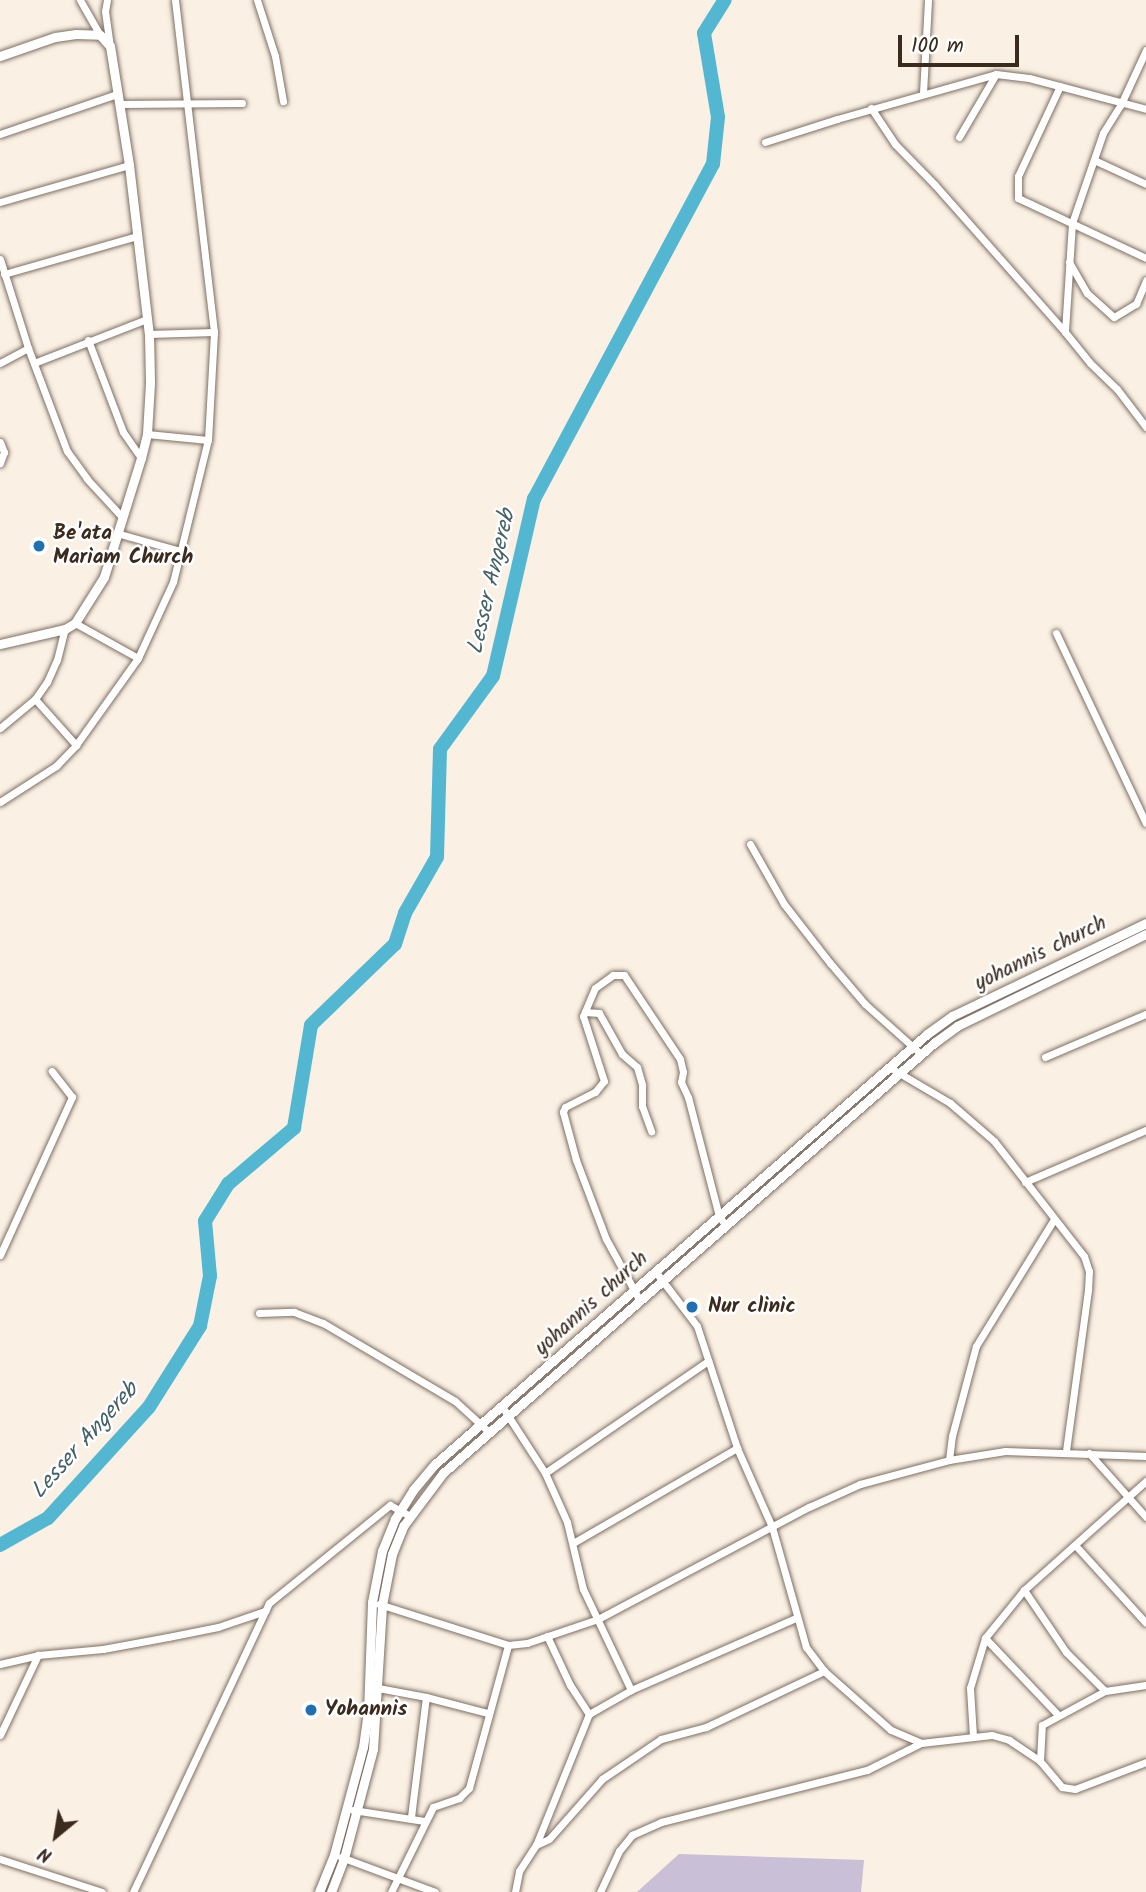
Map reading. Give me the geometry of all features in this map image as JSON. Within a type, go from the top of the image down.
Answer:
[{"type":"street","points":[[80,0],[100,35],[110,46]]},
{"type":"street","points":[[0,643],[65,629],[75,623],[104,577],[120,534],[147,434],[149,334],[129,165],[105,11],[107,0]]},
{"type":"street","points":[[0,802],[56,766],[76,745],[138,658],[173,582],[208,440],[214,332],[175,0]]},
{"type":"street","points":[[257,0],[275,56],[283,101]]},
{"type":"street","points":[[923,93],[928,0]]},
{"type":"street","points":[[0,56],[55,37],[100,35]]},
{"type":"street","points":[[1065,332],[1072,223],[1103,133],[1121,104],[1146,50]]},
{"type":"street","points":[[960,137],[996,74]]},
{"type":"street","points":[[765,142],[871,108],[996,74],[1060,86],[1146,109]]},
{"type":"street","points":[[1060,86],[1018,176],[1018,198],[1146,257]]},
{"type":"street","points":[[0,134],[119,99],[242,103]]},
{"type":"street","points":[[871,108],[895,144],[935,184],[1090,363],[1117,389],[1146,427]]},
{"type":"street","points":[[1094,160],[1146,184]]},
{"type":"street","points":[[0,202],[129,165]]},
{"type":"street","points":[[4,274],[137,236]]},
{"type":"street","points":[[0,259],[28,348],[68,451],[87,479],[123,518]]},
{"type":"street","points":[[1068,262],[1091,299],[1114,317],[1136,304],[1146,280]]},
{"type":"street","points":[[34,363],[147,319]]},
{"type":"street","points":[[149,334],[214,332]]},
{"type":"street","points":[[88,340],[122,432],[141,458]]},
{"type":"street","points":[[0,363],[28,348]]},
{"type":"street","points":[[147,434],[208,440]]},
{"type":"street","points":[[0,442],[4,452],[0,464]]},
{"type":"street","points":[[120,534],[180,551]]},
{"type":"street","points":[[75,623],[138,658]]},
{"type":"street","points":[[0,728],[35,699],[57,660],[65,629]]},
{"type":"street","points":[[1056,633],[1146,823]]},
{"type":"street","points":[[35,699],[76,745]]},
{"type":"street","points":[[751,844],[784,904],[830,963],[865,1004],[922,1054]]},
{"type":"street","name":"yohannis church","points":[[351,1809],[368,1712],[382,1551],[402,1509],[435,1464],[503,1408],[914,1045],[952,1016],[1146,923]]},
{"type":"street","points":[[331,1892],[351,1809],[373,1749],[378,1688],[377,1604],[392,1554],[410,1516],[443,1473],[900,1072],[957,1026],[1146,934]]},
{"type":"street","points":[[640,1301],[606,1239],[576,1160],[563,1112],[565,1107],[595,1092],[604,1081],[583,1023],[595,988],[602,980],[612,975],[624,975],[683,1066],[681,1082],[688,1097],[719,1216],[726,1226]]},
{"type":"street","points":[[585,1012],[599,1013],[622,1054],[637,1067],[642,1085],[642,1106],[652,1131]]},
{"type":"street","points":[[1045,1057],[1146,1014]]},
{"type":"street","points":[[889,1067],[950,1102],[994,1141],[1084,1256],[1089,1271],[1066,1451]]},
{"type":"street","points":[[0,1255],[72,1097],[52,1071]]},
{"type":"street","points":[[1025,1182],[1146,1130]]},
{"type":"street","points":[[949,1460],[952,1436],[976,1346],[1054,1219]]},
{"type":"street","points":[[655,1271],[697,1326],[737,1448],[772,1528],[806,1647],[824,1671],[891,1730],[921,1743]]},
{"type":"street","points":[[259,1313],[277,1311],[306,1314],[455,1401],[490,1433]]},
{"type":"street","points":[[545,1473],[708,1361]]},
{"type":"street","points":[[503,1408],[545,1473],[573,1543],[583,1588],[631,1690]]},
{"type":"street","points":[[573,1543],[737,1448]]},
{"type":"street","points":[[377,1604],[508,1645],[547,1636],[598,1619],[860,1485],[949,1460],[1005,1451],[1066,1451],[1146,1456]]},
{"type":"street","points":[[1089,1453],[1146,1517]]},
{"type":"street","points":[[973,1736],[970,1688],[985,1638],[1024,1590],[1146,1481]]},
{"type":"street","points":[[133,1892],[269,1603],[390,1505],[402,1509],[410,1516]]},
{"type":"street","points":[[1075,1545],[1146,1623]]},
{"type":"street","points":[[1024,1590],[1066,1652],[1105,1691]]},
{"type":"street","points":[[0,1664],[38,1655],[103,1649],[218,1627],[265,1611]]},
{"type":"street","points":[[515,1892],[519,1871],[536,1845],[589,1714],[631,1690],[796,1618]]},
{"type":"street","points":[[547,1636],[569,1685],[589,1714]]},
{"type":"street","points":[[985,1638],[1058,1715]]},
{"type":"street","points":[[391,1892],[433,1807],[459,1798],[469,1788],[487,1713],[508,1645]]},
{"type":"street","points":[[0,1735],[38,1655]]},
{"type":"street","points":[[536,1845],[549,1839],[602,1779],[662,1739],[706,1727],[824,1671]]},
{"type":"street","points":[[1040,1761],[1042,1726],[1105,1691],[1146,1685]]},
{"type":"street","points":[[378,1688],[487,1713]]},
{"type":"street","points":[[411,1817],[426,1697]]},
{"type":"street","points":[[600,1892],[619,1851],[632,1835],[661,1822],[867,1770],[921,1743],[992,1735],[1009,1740],[1040,1761],[1055,1782],[1062,1787],[1076,1789],[1146,1762]]},
{"type":"street","points":[[351,1809],[424,1821]]},
{"type":"street","points":[[339,1857],[435,1892]]},
{"type":"street","points":[[320,1892],[339,1857]]},
{"type":"street","points":[[0,1858],[103,1892]]},
{"type":"shaded area","points":[[679,1854],[864,1860],[861,1892],[637,1892]]},
{"type":"waterway","name":"Lesser Angereb","points":[[0,1545],[48,1518],[149,1407],[200,1326],[210,1276],[205,1221],[228,1184],[294,1128],[311,1025],[395,944],[405,913],[437,857],[440,749],[493,676],[534,499],[713,164],[718,117],[704,33],[725,0]]},
{"type":"place","name":"Be'ata Mariam Church","points":[[39,546]]},
{"type":"place","name":"Nur clinic","points":[[692,1307]]},
{"type":"place","name":"Yohannis","points":[[311,1710]]}]
